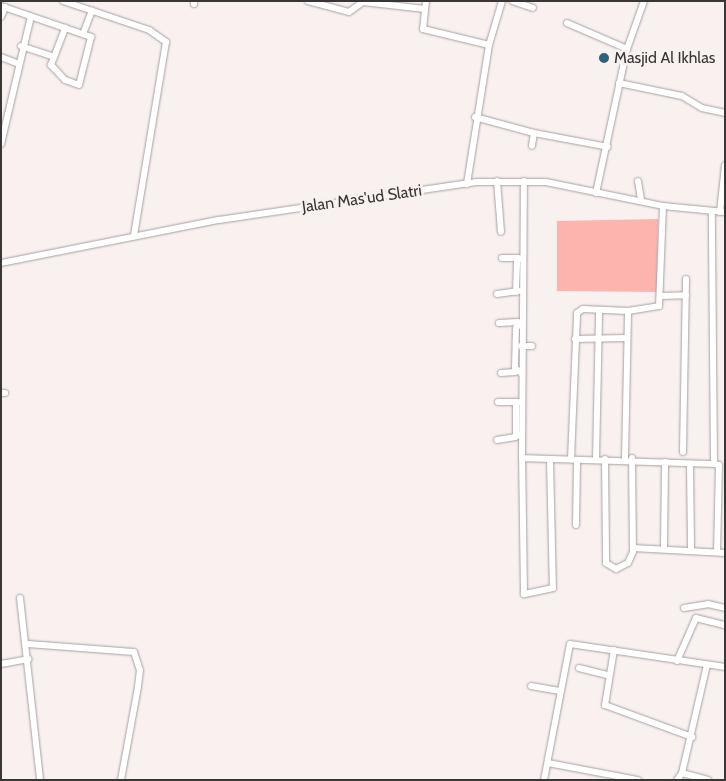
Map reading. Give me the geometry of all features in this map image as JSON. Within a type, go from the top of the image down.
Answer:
[{"type":"street","points":[[64,1],[149,30],[166,42],[167,50],[134,236]]},
{"type":"street","points":[[308,1],[349,12],[363,2],[425,9]]},
{"type":"street","points":[[426,1],[425,31],[489,45]]},
{"type":"street","points":[[467,184],[475,117],[489,45],[502,1]]},
{"type":"street","points":[[512,1],[533,8]]},
{"type":"street","points":[[596,193],[608,148],[627,49],[644,1]]},
{"type":"street","points":[[1,17],[3,6],[91,37],[91,48],[79,85],[65,80],[51,65],[65,28]]},
{"type":"street","points":[[84,34],[92,11]]},
{"type":"street","points":[[1,144],[18,83],[17,66],[21,46],[32,16]]},
{"type":"street","points":[[567,22],[627,49]]},
{"type":"street","points":[[21,46],[54,57]]},
{"type":"street","points":[[1,57],[17,66]]},
{"type":"street","points":[[620,83],[682,96],[702,108],[725,113]]},
{"type":"street","points":[[475,117],[534,133],[608,148]]},
{"type":"street","points":[[532,146],[534,133]]},
{"type":"street","points":[[714,464],[719,212],[725,164]]},
{"type":"street","points":[[497,181],[501,232]]},
{"type":"street","name":"Jalan Mas'ud Slatri","points":[[1,263],[134,236],[467,184],[497,181],[524,181],[663,206],[719,212]]},
{"type":"street","points":[[524,181],[520,258],[518,372],[519,436],[522,458],[524,594],[553,588],[550,460]]},
{"type":"street","points":[[638,181],[642,201]]},
{"type":"street","points":[[576,524],[574,460],[577,313],[598,310],[628,311],[657,308],[661,296],[663,206]]},
{"type":"street","points":[[502,258],[520,258]]},
{"type":"street","points":[[683,452],[686,279]]},
{"type":"street","points":[[497,294],[519,291]]},
{"type":"street","points":[[661,296],[686,295]]},
{"type":"street","points":[[596,459],[598,310]]},
{"type":"street","points":[[624,458],[628,311]]},
{"type":"street","points":[[499,323],[519,323]]},
{"type":"street","points":[[518,372],[521,346],[519,323]]},
{"type":"street","points":[[575,339],[627,338]]},
{"type":"street","points":[[521,346],[532,346]]},
{"type":"street","points":[[501,373],[518,372]]},
{"type":"street","points":[[498,402],[519,402]]},
{"type":"street","points":[[497,440],[519,436]]},
{"type":"street","points":[[522,458],[574,460],[632,458],[719,465],[717,552]]},
{"type":"street","points":[[605,459],[606,567],[616,570],[626,565],[633,548],[632,458]]},
{"type":"street","points":[[664,547],[665,462]]},
{"type":"street","points":[[690,464],[691,550]]},
{"type":"street","points":[[633,548],[664,547],[725,553]]},
{"type":"street","points":[[20,598],[28,644],[40,780]]},
{"type":"street","points":[[678,661],[690,624],[698,617],[701,604]]},
{"type":"street","points":[[684,608],[701,604],[725,608]]},
{"type":"street","points":[[698,617],[725,624]]},
{"type":"street","points":[[28,644],[134,652],[140,670],[121,780]]},
{"type":"street","points":[[544,780],[570,644],[725,667]]},
{"type":"street","points":[[614,650],[608,675],[605,705],[692,737]]},
{"type":"street","points":[[1,664],[29,659]]},
{"type":"street","points":[[677,780],[682,773],[692,737],[707,664]]},
{"type":"street","points":[[579,668],[608,675]]},
{"type":"street","points":[[531,686],[560,691]]},
{"type":"street","points":[[548,764],[638,780]]},
{"type":"street","points":[[682,773],[708,780]]},
{"type":"shaded area","points":[[658,219],[657,292],[557,291],[557,221]]},
{"type":"place","name":"Masjid Al Ikhlas","points":[[604,58]]}]
